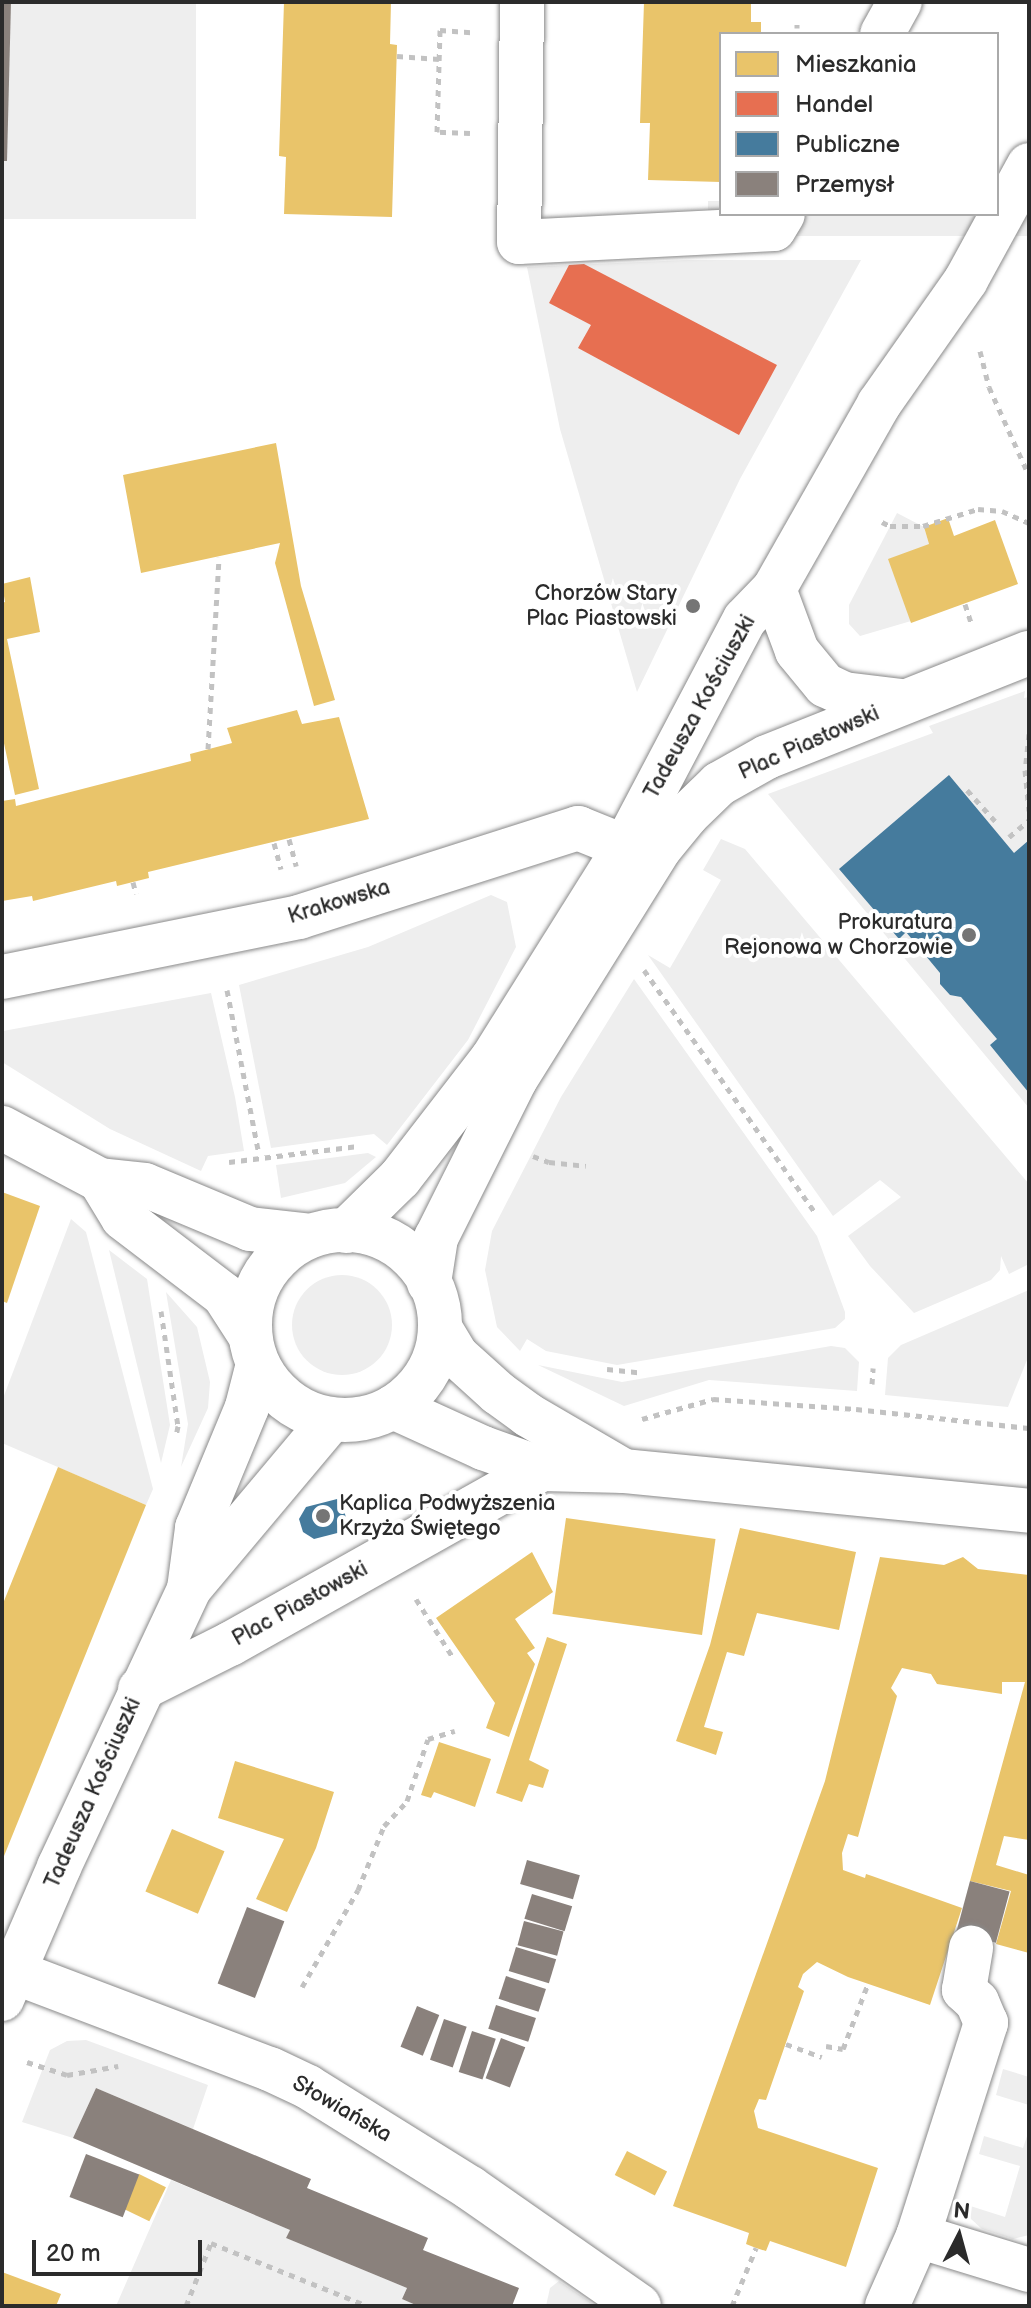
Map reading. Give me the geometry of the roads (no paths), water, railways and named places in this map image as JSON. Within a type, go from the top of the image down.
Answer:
[{"type":"street","points":[[522,2],[519,242],[774,229],[782,216]]},
{"type":"street","points":[[883,32],[900,2]]},
{"type":"street","name":"Tadeusza Kościuszki","points":[[429,1283],[436,1238],[515,1080],[628,872],[745,619],[774,589],[865,427],[966,280],[1029,165]]},
{"type":"street","points":[[774,589],[797,651],[825,685],[844,694],[905,702]]},
{"type":"street","name":"Plac Piastowski","points":[[628,872],[660,848],[719,784],[767,757],[1029,653]]},
{"type":"street","name":"Krakowska","points":[[2,977],[299,917],[578,828],[613,842],[628,872]]},
{"type":"street","name":"Tadeusza Kościuszki","points":[[329,1234],[400,1178],[492,1059],[628,872]]},
{"type":"street","points":[[2,1128],[100,1180],[145,1185],[250,1229],[383,1238],[404,1251],[422,1269],[436,1297],[440,1328],[434,1360],[418,1387],[393,1407],[363,1419],[331,1420],[301,1410],[275,1391],[224,1295],[123,1218],[100,1180]]},
{"type":"street","points":[[254,1349],[251,1309],[258,1285],[288,1249],[329,1234]]},
{"type":"street","points":[[440,1328],[457,1356],[498,1393],[528,1415],[624,1471]]},
{"type":"street","name":"Tadeusza Kościuszki","points":[[189,1589],[197,1528],[247,1407],[254,1349]]},
{"type":"street","points":[[393,1407],[483,1448],[542,1469],[624,1471],[1029,1511]]},
{"type":"street","name":"Tadeusza Kościuszki","points":[[8,1986],[140,1689],[189,1589],[331,1420]]},
{"type":"street","name":"Plac Piastowski","points":[[140,1689],[230,1644],[542,1469]]},
{"type":"street","points":[[887,2306],[918,2236],[986,2023],[977,2002],[964,1990],[971,1948]]},
{"type":"street","name":"Słowiańska","points":[[8,1986],[259,2064],[308,2087],[470,2188],[639,2306]]},
{"type":"street","points":[[918,2236],[1029,2270]]},
{"type":"place","name":"Chorzów Stary Plac Piastowski","points":[[693,606]]},
{"type":"place","name":"Prokuratura Rejonowa w Chorzowie","points":[[969,935]]},
{"type":"place","name":"Kaplica Podwyższenia Krzyża Świętego","points":[[323,1516]]}]
